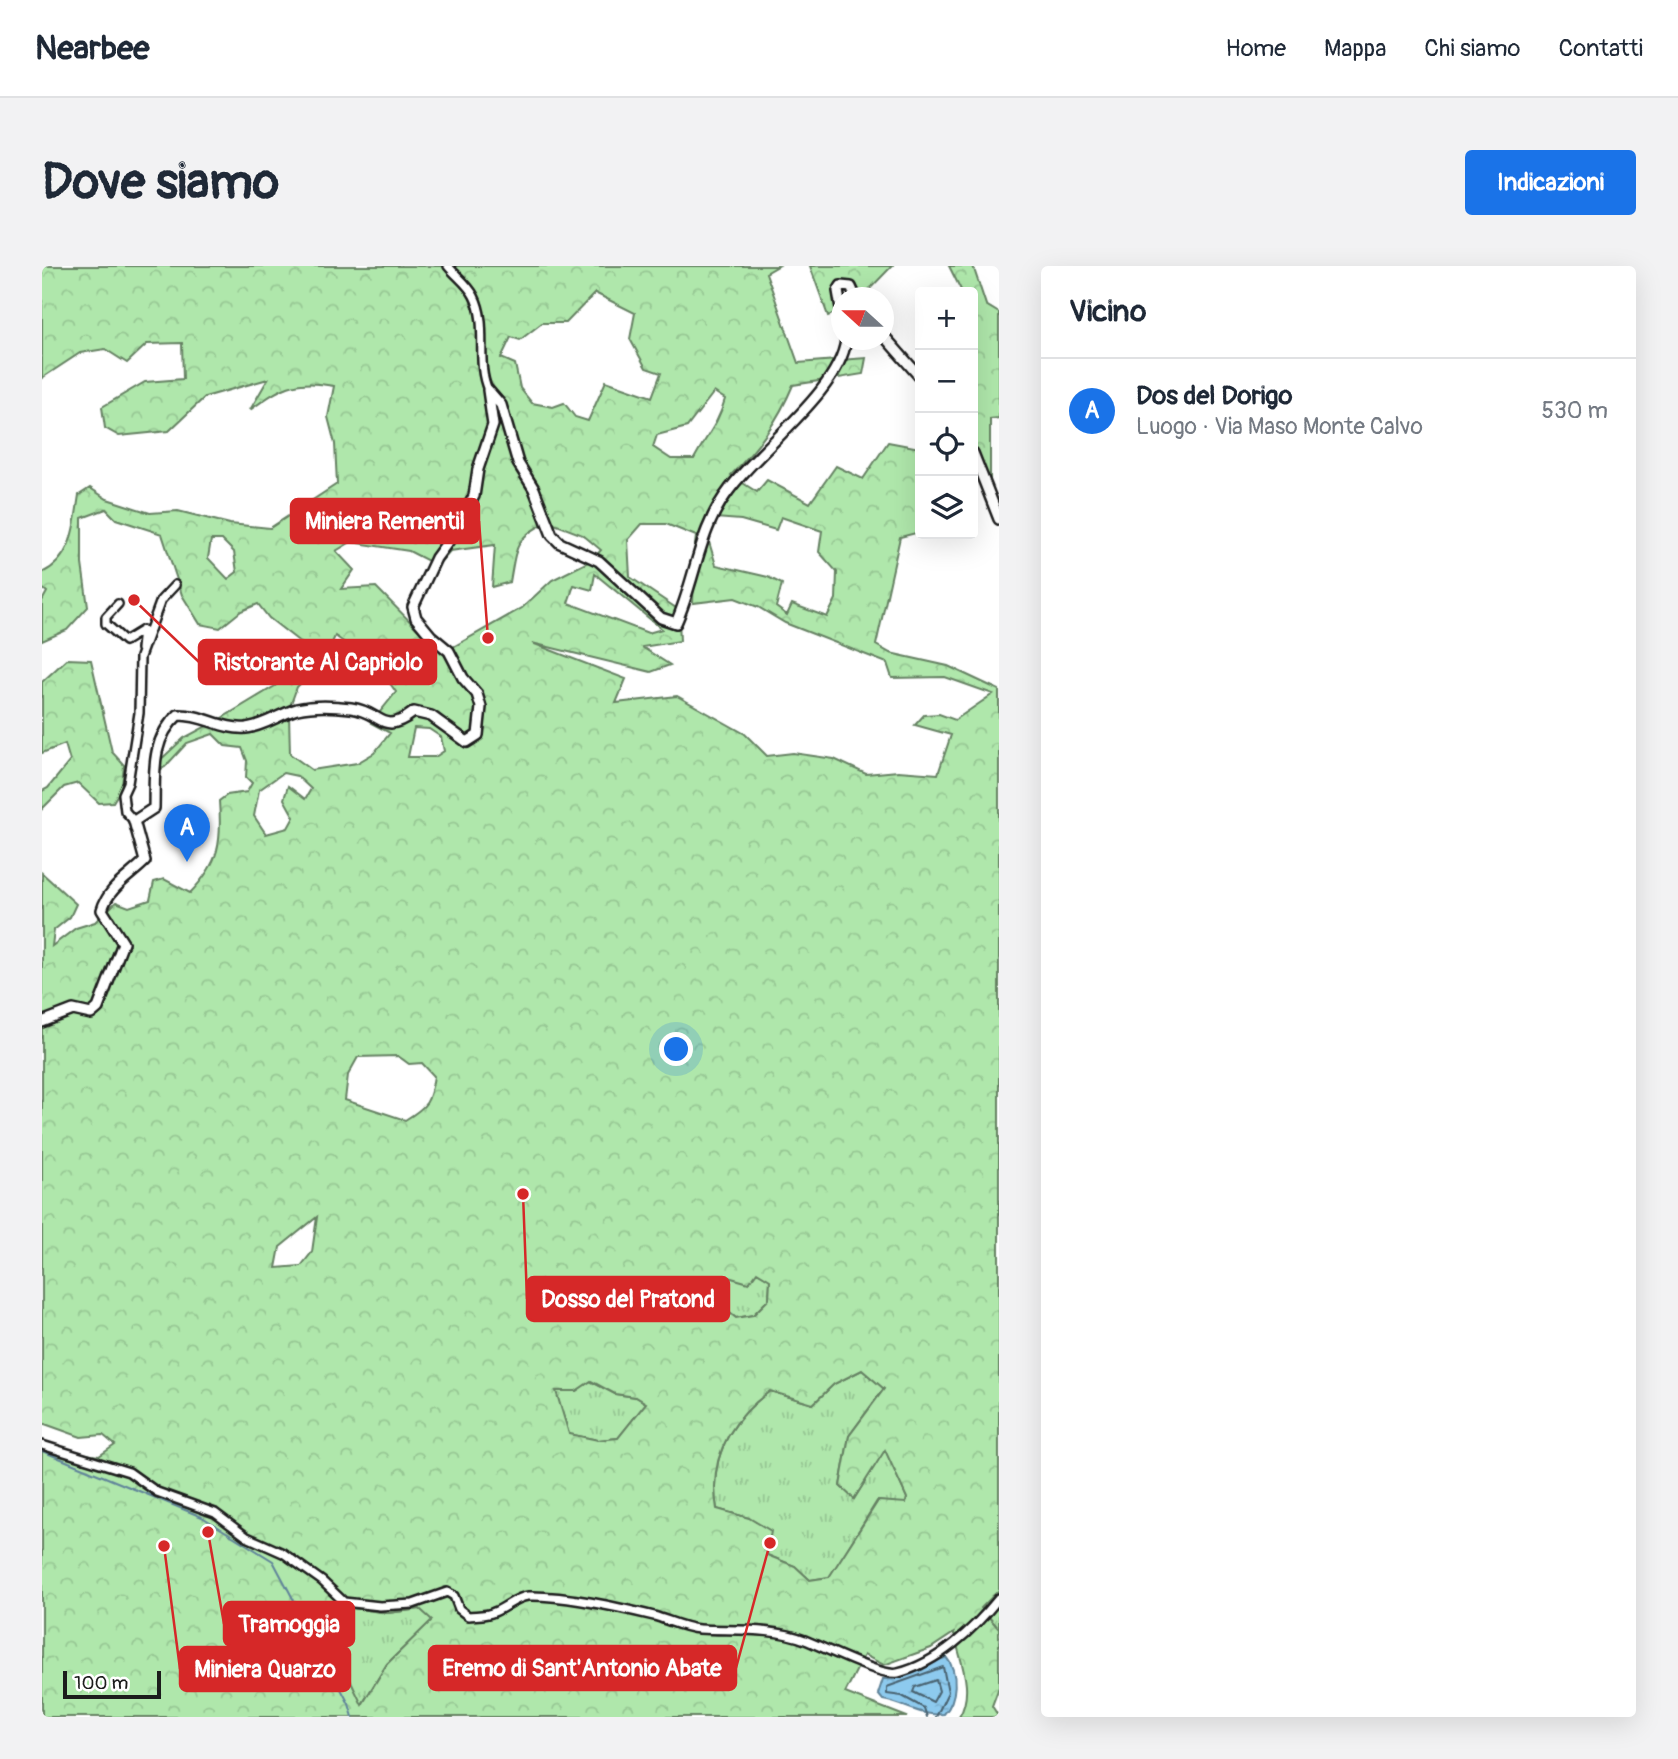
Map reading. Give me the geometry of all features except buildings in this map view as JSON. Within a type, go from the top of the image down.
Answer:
[{"type":"street","points":[[448,266],[475,296],[482,334],[481,375],[488,390],[501,405],[518,463],[537,496],[552,535],[566,547],[599,561],[661,618],[676,623],[701,542],[721,500],[746,468],[813,402],[843,350]]},
{"type":"street","points":[[894,347],[915,371]]},
{"type":"street","points":[[134,821],[153,808],[156,752],[163,731],[178,715],[193,714],[237,728],[248,728],[296,709],[340,707],[368,711],[392,726],[414,712],[425,714],[467,742],[478,735],[481,707],[477,694],[463,678],[449,651],[431,636],[416,618],[413,607],[436,558],[455,532],[474,496],[478,469],[493,425],[488,390]]},
{"type":"street","points":[[978,466],[999,519]]},
{"type":"street","points":[[140,657],[161,600],[175,585]]},
{"type":"street","points":[[42,1021],[73,1010],[91,1014],[98,1008],[122,943],[102,910],[105,899],[145,861],[134,821],[125,811],[123,794],[128,783],[139,713],[143,630],[125,641],[106,624],[106,617],[118,604]]},
{"type":"street","points":[[42,1445],[129,1472],[157,1492],[215,1513],[247,1537],[283,1553],[322,1581],[344,1602],[380,1606],[412,1604],[447,1592],[454,1596],[459,1609],[468,1616],[492,1614],[525,1596],[654,1616],[698,1629],[713,1628],[804,1639],[830,1653],[848,1656],[882,1673],[897,1673],[938,1654],[973,1628],[999,1598]]},
{"type":"green space","points":[[42,266],[778,266],[766,273],[798,363],[838,360],[825,380],[793,385],[767,433],[731,475],[736,479],[693,564],[696,536],[666,524],[642,524],[628,540],[630,577],[679,610],[679,615],[670,622],[594,558],[601,550],[583,535],[549,522],[518,463],[507,419],[488,388],[492,425],[473,496],[432,563],[409,551],[351,542],[336,551],[354,570],[341,589],[376,587],[435,647],[440,646],[457,667],[476,702],[477,727],[472,740],[413,711],[392,725],[376,717],[396,692],[376,668],[335,636],[326,657],[297,687],[289,709],[248,727],[217,721],[275,686],[310,650],[269,618],[258,604],[241,611],[220,628],[200,624],[182,595],[162,534],[116,519],[106,509],[82,518],[82,564],[88,607],[67,630],[42,641],[42,601],[47,592],[42,588],[42,573],[52,567],[66,550],[79,495],[90,488],[107,499],[150,513],[178,511],[230,524],[270,528],[337,484],[335,444],[328,417],[334,386],[298,384],[279,391],[250,410],[268,379],[205,397],[169,431],[119,436],[105,428],[102,407],[145,382],[183,379],[182,343],[147,344],[127,363],[105,349],[80,353],[42,378]],"holes":[[[595,293],[635,313],[630,339],[646,368],[661,373],[652,397],[606,381],[588,421],[575,417],[564,403],[553,407],[532,403],[520,388],[515,364],[501,358],[511,337],[520,340],[542,323],[566,323]],[[714,392],[725,399],[715,423],[694,459],[671,459],[653,447],[657,435],[687,427]],[[211,540],[222,540],[234,552],[237,572],[228,579],[208,558]]]},
{"type":"green space","points":[[810,266],[892,266],[872,287],[831,287],[831,315],[828,316]]},
{"type":"green space","points":[[949,266],[973,266],[986,305],[999,313],[999,418],[990,419],[990,492],[978,463],[978,287],[960,287]]},
{"type":"green space","points":[[866,358],[863,374],[827,380],[840,360]]},
{"type":"green space","points":[[489,393],[500,406],[546,523],[522,539],[510,582],[492,587],[495,545],[450,551],[437,566],[434,564],[466,515],[494,425]]},
{"type":"green space","points":[[888,442],[915,447],[915,533],[900,537],[876,645],[890,653],[948,666],[999,690],[999,1590],[981,1608],[999,1629],[999,1687],[992,1706],[999,1717],[959,1717],[964,1707],[966,1686],[954,1633],[931,1648],[884,1665],[864,1655],[845,1693],[907,1717],[42,1717],[42,1448],[99,1456],[115,1445],[103,1435],[81,1437],[42,1423],[42,1023],[73,1011],[91,1015],[98,1009],[124,943],[105,913],[116,902],[129,907],[150,900],[154,882],[164,879],[190,893],[208,871],[217,851],[219,801],[227,795],[247,792],[252,783],[246,777],[247,761],[242,748],[225,746],[213,734],[187,743],[165,767],[154,773],[156,764],[184,738],[214,722],[248,729],[289,714],[290,754],[312,770],[357,763],[374,753],[390,733],[371,723],[375,718],[392,727],[414,713],[422,715],[461,739],[473,742],[479,736],[482,706],[478,693],[464,678],[450,650],[522,608],[552,580],[592,560],[614,574],[660,618],[669,624],[677,624],[679,620],[680,641],[642,647],[670,665],[651,672],[532,643],[626,679],[616,703],[677,696],[745,734],[767,756],[793,753],[834,759],[866,774],[898,771],[938,774],[951,735],[915,725],[924,715],[939,714],[955,720],[993,694],[945,677],[892,678],[887,663],[785,623],[758,607],[735,598],[693,603],[696,569],[705,537],[719,508],[738,480],[757,492],[767,480],[810,503],[836,466],[863,479]],"holes":[[[781,517],[822,531],[819,552],[837,572],[836,599],[827,617],[792,604],[787,615],[776,607],[782,584],[768,577],[716,565],[709,542],[715,518],[741,520],[776,530]],[[595,574],[662,629],[648,633],[568,603],[574,585],[592,590]],[[414,728],[429,729],[441,737],[444,751],[435,757],[408,757]],[[283,773],[297,776],[311,789],[305,799],[288,786],[284,799],[294,817],[288,828],[266,834],[254,816],[259,790]],[[398,1056],[409,1064],[422,1063],[434,1076],[427,1102],[405,1120],[345,1100],[348,1075],[358,1057]],[[317,1217],[312,1252],[301,1266],[276,1268],[280,1247]],[[757,1272],[770,1280],[769,1299],[753,1315],[736,1318],[716,1302],[728,1277],[749,1283]],[[862,1370],[884,1389],[849,1436],[840,1486],[854,1499],[885,1450],[907,1498],[906,1503],[878,1501],[829,1577],[810,1580],[795,1566],[767,1555],[771,1531],[749,1518],[717,1509],[715,1491],[719,1457],[725,1442],[733,1428],[756,1402],[770,1391],[813,1404],[834,1384]],[[591,1381],[615,1394],[636,1397],[646,1403],[618,1438],[598,1440],[569,1434],[556,1391],[576,1391]],[[331,1605],[388,1613],[420,1609],[432,1620],[387,1664],[362,1705],[315,1607]]]},
{"type":"green space","points":[[67,659],[91,660],[112,752],[124,765],[122,787],[113,802],[99,803],[78,783],[64,787],[42,809],[42,791],[48,788],[70,761],[65,744],[42,753],[42,682]]},
{"type":"green space","points":[[42,873],[76,904],[70,917],[54,930],[52,946],[76,928],[95,922],[103,914],[121,943],[91,1013],[73,1009],[42,1020]]},
{"type":"green space","points":[[757,1272],[770,1279],[769,1299],[753,1315],[736,1318],[716,1302],[728,1276]]},
{"type":"green space","points":[[862,1370],[884,1388],[849,1436],[840,1486],[854,1499],[885,1449],[907,1498],[906,1504],[877,1501],[830,1577],[810,1580],[795,1566],[767,1555],[749,1518],[717,1509],[715,1491],[719,1457],[733,1428],[770,1391],[813,1404],[834,1384]]},
{"type":"green space","points":[[590,1381],[615,1394],[636,1397],[646,1403],[618,1438],[598,1440],[569,1434],[555,1390],[576,1391]]},
{"type":"green space","points":[[999,1590],[999,1629],[981,1608]]},
{"type":"green space","points":[[331,1605],[388,1613],[420,1609],[433,1620],[387,1664],[361,1706],[315,1607]]},
{"type":"water","points":[[946,1657],[953,1670],[955,1686],[952,1701],[944,1714],[921,1712],[883,1700],[878,1694],[883,1679],[893,1679]]},
{"type":"waterway","points":[[42,1451],[202,1517],[273,1561],[349,1704],[353,1717]]},
{"type":"place","name":"Ristorante Al Capriolo","points":[[134,600]]},
{"type":"place","name":"Miniera Rementil","points":[[488,638]]},
{"type":"place","name":"Dos del Dorigo","points":[[187,862]]},
{"type":"place","name":"Dosso del Pratond","points":[[523,1194]]},
{"type":"place","name":"Tramoggia","points":[[208,1532]]},
{"type":"place","name":"Eremo di Sant'Antonio Abate","points":[[770,1543]]},
{"type":"place","name":"Miniera Quarzo","points":[[164,1546]]}]
